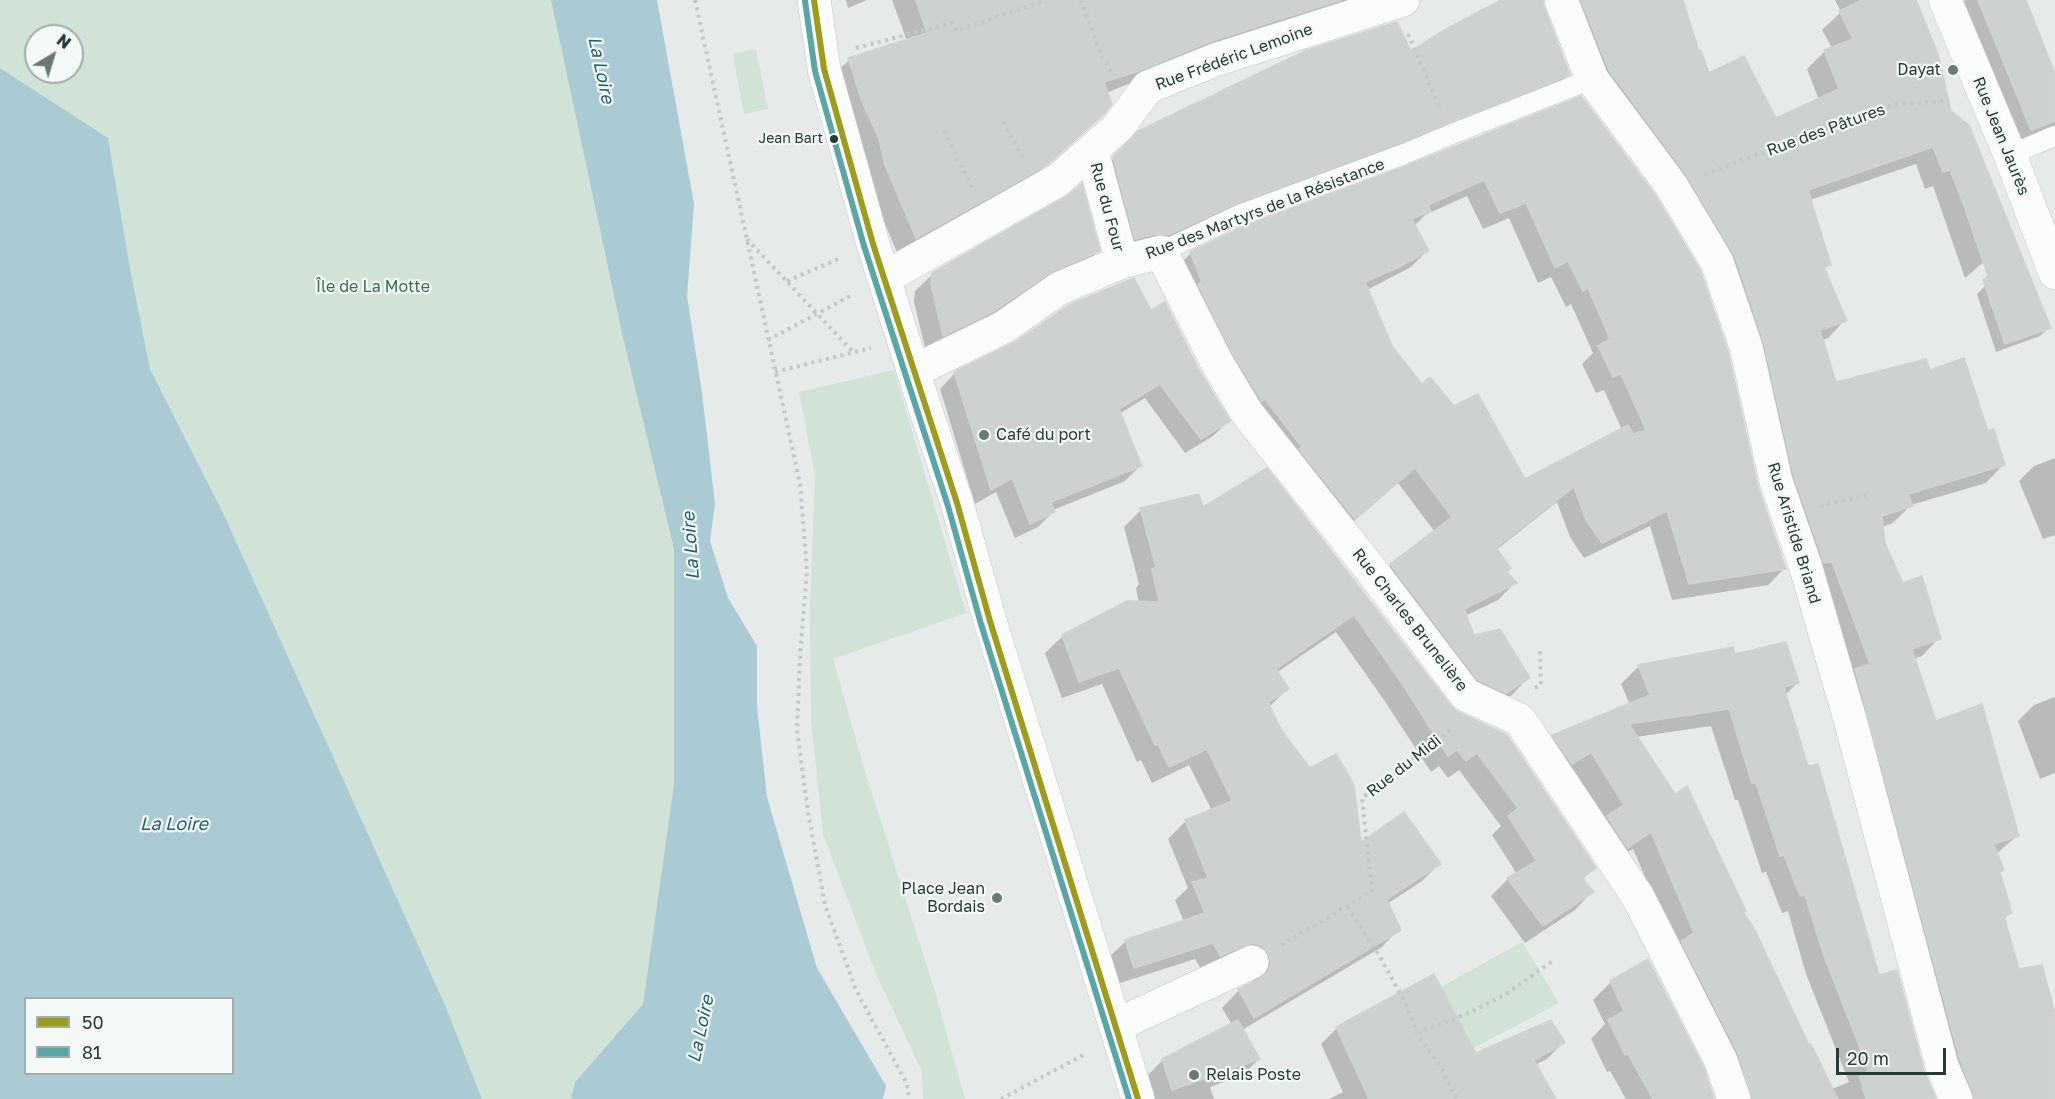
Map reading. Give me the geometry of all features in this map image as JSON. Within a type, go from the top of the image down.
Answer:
[{"type":"street","points":[[814,0],[822,57],[873,244],[957,503],[990,621],[1138,1099]]},
{"type":"street","name":"Rue Aristide Briand","points":[[1561,0],[1592,79],[1671,185],[1717,262],[1746,347],[1776,481],[1806,568],[1851,723],[1942,1066],[1956,1099]]},
{"type":"street","name":"Rue Jean Jaurès","points":[[1946,0],[2010,155],[2055,273]]},
{"type":"street","name":"Rue Frédéric Lemoine","points":[[884,278],[1059,180],[1118,127],[1148,87],[1215,60],[1399,2]]},
{"type":"street","name":"Rue du Four","points":[[1092,151],[1122,262]]},
{"type":"street","name":"Rue des Martyrs de la Résistance","points":[[914,371],[1004,327],[1060,288],[1122,262],[1161,252]]},
{"type":"street","name":"Rue Charles Brunelière","points":[[1161,252],[1216,361],[1247,414],[1371,570],[1466,695],[1520,720],[1638,897],[1721,1061],[1734,1099]]},
{"type":"street","points":[[1117,1031],[1252,962]]},
{"type":"lane","name":"Rue des Martyrs de la Résistance","points":[[1161,252],[1239,215],[1404,154],[1592,79]]},
{"type":"lane","points":[[2010,155],[2055,136]]},
{"type":"path","points":[[695,0],[800,484],[807,570],[797,730],[808,812],[825,904],[856,990],[907,1084],[909,1099]]},
{"type":"path","points":[[822,57],[952,23],[956,31],[1046,0]]},
{"type":"path","points":[[1081,0],[1102,57],[1133,107]]},
{"type":"path","points":[[1399,2],[1452,134]]},
{"type":"path","name":"Rue des Pâtures","points":[[1671,185],[1746,161],[1897,104],[1986,97]]},
{"type":"path","points":[[1003,122],[1041,189]]},
{"type":"path","points":[[944,131],[988,220]]},
{"type":"path","points":[[747,238],[854,352]]},
{"type":"path","points":[[787,281],[873,244]]},
{"type":"path","points":[[768,340],[884,278]]},
{"type":"path","points":[[775,372],[904,340]]},
{"type":"path","points":[[1787,513],[1868,495]]},
{"type":"path","points":[[1540,651],[1540,685]]},
{"type":"path","name":"Rue du Midi","points":[[1252,962],[1372,891],[1362,798],[1484,704]]},
{"type":"path","points":[[1348,907],[1380,957],[1406,1004],[1417,1032],[1442,1069],[1457,1099]]},
{"type":"path","points":[[1417,1032],[1467,1014],[1506,994],[1554,960]]},
{"type":"path","points":[[1000,1099],[1117,1031]]},
{"type":"green space","name":"Île de La Motte","points":[[0,0],[551,0],[623,338],[674,549],[674,784],[643,1004],[575,1081],[571,1099],[482,1099],[445,1005],[225,517],[150,369],[108,139],[24,84],[84,84],[84,24],[24,24],[24,84],[0,68]]},
{"type":"green space","points":[[756,49],[768,109],[744,114],[733,54]]},
{"type":"green space","points":[[894,370],[966,613],[833,659],[864,768],[935,992],[965,1099],[923,1099],[922,1071],[876,974],[823,834],[811,720],[810,609],[815,475],[799,392]]},
{"type":"green space","points":[[1522,942],[1559,1003],[1474,1048],[1441,987]]},
{"type":"water","points":[[551,0],[657,0],[694,204],[687,296],[702,393],[715,504],[710,541],[728,598],[757,646],[757,707],[767,797],[817,968],[886,1086],[883,1099],[571,1099],[575,1082],[643,1004],[674,784],[674,549],[623,338]]},
{"type":"water","name":"La Loire","points":[[0,68],[108,138],[150,369],[225,517],[445,1005],[482,1099],[0,1099]]},
{"type":"building","points":[[916,0],[1341,0],[1209,42],[1139,71],[1104,82],[1112,104],[1104,114],[1047,165],[916,238],[885,165],[879,139],[861,99],[848,58],[927,33]]},
{"type":"building","points":[[1501,0],[1543,0],[1570,75],[1400,143],[1235,204],[1168,235],[1156,234],[1135,239],[1113,157],[1138,131],[1307,50],[1397,22],[1411,51],[1446,29]]},
{"type":"building","points":[[1581,0],[1683,0],[1699,51],[1701,50],[1709,73],[1744,56],[1776,118],[1839,89],[1824,50],[1853,39],[1839,11],[1862,0],[1916,0],[1938,54],[1951,111],[1969,125],[2051,328],[2005,344],[1983,280],[1988,276],[1963,203],[1950,170],[1943,172],[1933,147],[1808,190],[1831,265],[1824,267],[1847,321],[1820,330],[1836,382],[1926,359],[1930,370],[1964,358],[1988,431],[1994,429],[2005,465],[1908,494],[1913,506],[1882,516],[1885,543],[1903,583],[1922,576],[1941,639],[1912,649],[1936,721],[1982,704],[2019,836],[1994,844],[2004,870],[2000,872],[2012,913],[2004,916],[2019,969],[2042,965],[2055,1014],[2055,1099],[1974,1099],[1960,1060],[1855,669],[1870,664],[1832,562],[1824,563],[1794,476],[1764,343],[1735,256],[1686,174],[1609,70]]},
{"type":"building","points":[[1978,0],[2026,0],[2055,74],[2055,121],[2031,130]]},
{"type":"building","points":[[1581,96],[1655,195],[1700,270],[1728,352],[1758,487],[1786,569],[1689,584],[1667,511],[1602,543],[1586,520],[1574,487],[1496,548],[1511,568],[1507,572],[1517,583],[1464,609],[1474,635],[1500,629],[1530,678],[1506,693],[1478,680],[1390,564],[1452,517],[1415,468],[1355,519],[1299,449],[1302,447],[1265,399],[1262,401],[1232,352],[1198,284],[1202,282],[1190,252],[1244,226],[1408,165]],"holes":[[[1484,180],[1500,213],[1526,203],[1555,268],[1568,261],[1583,291],[1588,288],[1610,339],[1598,346],[1613,377],[1621,374],[1646,430],[1633,434],[1628,425],[1525,479],[1478,394],[1454,406],[1430,377],[1422,384],[1392,346],[1365,282],[1429,251],[1412,219],[1431,211],[1428,205]]]},
{"type":"building","points":[[1082,184],[1100,251],[1053,271],[994,311],[943,336],[931,284],[932,273],[1067,196]]},
{"type":"building","points":[[1134,278],[1151,310],[1165,302],[1199,370],[1230,421],[1201,439],[1160,384],[1119,409],[1142,466],[1051,502],[1055,512],[1030,524],[1012,478],[991,490],[954,372],[1015,342],[1069,305]]},
{"type":"building","points":[[1267,468],[1451,706],[1458,712],[1507,735],[1596,868],[1582,878],[1594,892],[1543,926],[1507,878],[1537,861],[1508,816],[1518,808],[1477,753],[1466,761],[1457,750],[1448,756],[1401,682],[1354,615],[1276,669],[1289,689],[1268,702],[1282,731],[1310,768],[1336,754],[1354,785],[1361,842],[1404,812],[1441,864],[1387,899],[1401,930],[1254,1018],[1238,989],[1260,979],[1268,972],[1271,964],[1269,955],[1262,946],[1254,943],[1245,945],[1220,956],[1213,943],[1134,968],[1125,940],[1205,913],[1192,882],[1208,878],[1185,820],[1232,801],[1207,749],[1169,767],[1158,744],[1155,745],[1119,668],[1079,682],[1062,635],[1127,601],[1159,602],[1152,569],[1156,567],[1140,508],[1199,494],[1203,507]]},
{"type":"building","points":[[1786,642],[1799,683],[1784,687],[1808,766],[1818,764],[1879,975],[1897,970],[1924,1071],[1936,1099],[1866,1099],[1859,1075],[1869,1071],[1824,956],[1805,895],[1800,896],[1784,855],[1780,856],[1756,783],[1752,783],[1729,709],[1629,724],[1675,794],[1687,786],[1746,911],[1743,912],[1754,928],[1809,1045],[1811,1044],[1838,1099],[1752,1099],[1738,1053],[1681,941],[1694,933],[1651,832],[1628,848],[1607,816],[1624,805],[1591,752],[1572,764],[1552,735],[1650,695],[1638,665],[1733,647],[1735,654]]},
{"type":"building","points":[[1648,959],[1704,1068],[1714,1099],[1653,1099],[1628,1054],[1625,1055],[1608,1020],[1624,1011],[1610,981]]},
{"type":"building","points":[[1434,974],[1476,1053],[1551,1020],[1565,1043],[1534,1060],[1556,1099],[1369,1099],[1336,1027]]},
{"type":"building","points":[[1238,1020],[1260,1059],[1172,1090],[1162,1059]]},
{"type":"transit line","name":"50","points":[[814,0],[824,69],[873,244],[957,503],[990,621],[1138,1099]]},
{"type":"transit line","name":"81","points":[[805,1],[815,71],[864,246],[948,506],[981,624],[1129,1099]]},
{"type":"place","name":"Dayat","points":[[1953,70]]},
{"type":"place","name":"Jean Bart","points":[[834,139]]},
{"type":"place","name":"Café du port","points":[[984,435]]},
{"type":"place","name":"Place Jean Bordais","points":[[997,898]]},
{"type":"place","name":"Relais Poste","points":[[1194,1075]]}]
